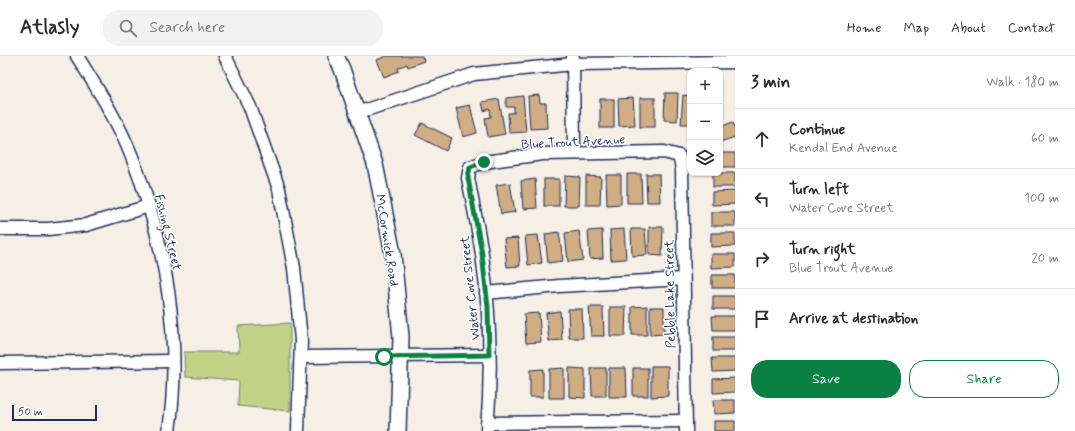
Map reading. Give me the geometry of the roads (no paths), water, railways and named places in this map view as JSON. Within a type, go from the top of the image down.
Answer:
[{"type":"street","name":"Fishing Street","points":[[77,56],[104,98],[129,149],[155,222],[168,287],[173,345],[172,411],[169,431]]},
{"type":"street","points":[[226,56],[250,107],[278,189],[294,268],[301,340],[298,431]]},
{"type":"street","name":"McCormick Road","points":[[336,56],[374,164],[393,254],[401,337],[398,431]]},
{"type":"street","points":[[574,60],[574,153]]},
{"type":"street","points":[[357,113],[474,74],[574,60],[735,62]]},
{"type":"street","name":"Blue Trout Avenue","points":[[470,167],[484,162],[542,154],[664,152],[679,156]]},
{"type":"street","name":"Pebble Lake Street","points":[[679,156],[682,168],[686,426]]},
{"type":"street","name":"Water Cove Street","points":[[470,167],[468,178],[482,254],[486,293],[489,355],[487,427]]},
{"type":"street","points":[[0,228],[48,228],[86,225],[149,206]]},
{"type":"street","points":[[486,293],[559,286],[683,279]]},
{"type":"street","points":[[301,358],[489,355]]},
{"type":"street","points":[[0,363],[173,361]]},
{"type":"street","points":[[487,427],[686,426]]}]
